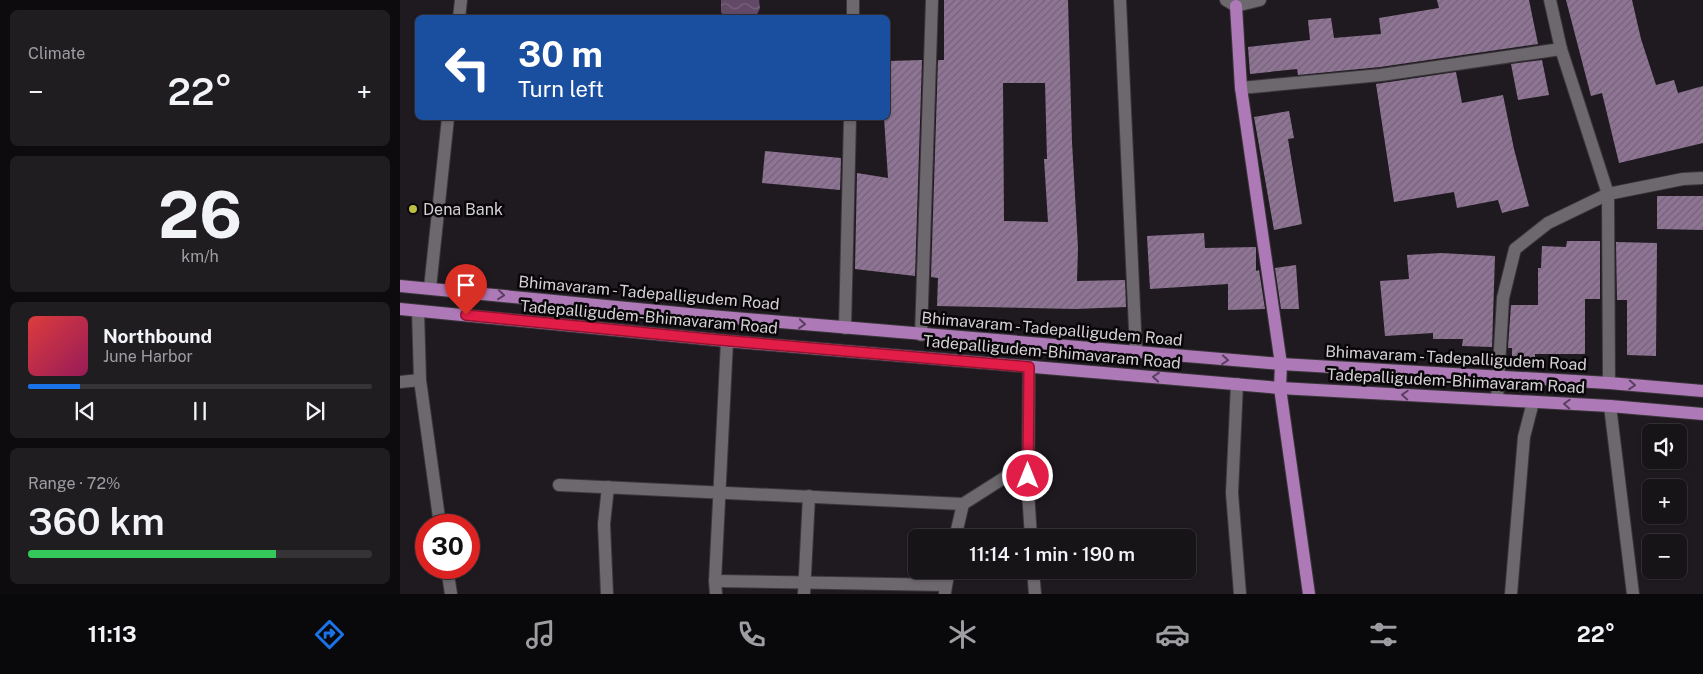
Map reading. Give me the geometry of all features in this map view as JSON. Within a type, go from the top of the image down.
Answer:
[{"type":"main road","points":[[1231,3],[1281,364],[1280,388],[1309,594]]},
{"type":"main road","name":"Bhimavaram - Tadepalligudem Road","points":[[400,286],[921,335],[1136,351],[1199,358],[1609,383],[1703,391]]},
{"type":"main road","name":"Tadepalligudem-Bhimavaram Road","points":[[400,309],[727,341],[1280,388],[1610,406],[1703,414]]},
{"type":"main road","points":[[1197,381],[1199,358]]},
{"type":"street","points":[[459,15],[460,0]]},
{"type":"street","points":[[853,0],[853,15]]},
{"type":"street","points":[[921,335],[932,0]]},
{"type":"street","points":[[1120,0],[1136,351]]},
{"type":"street","points":[[1231,3],[1260,0]]},
{"type":"street","points":[[1550,0],[1561,49],[1608,194],[1609,383]]},
{"type":"street","points":[[1242,88],[1381,74],[1561,49]]},
{"type":"street","points":[[430,288],[448,120]]},
{"type":"street","points":[[846,328],[850,120]]},
{"type":"street","points":[[1497,400],[1503,298],[1515,249],[1548,222],[1608,194],[1682,179],[1703,178]]},
{"type":"street","points":[[418,311],[420,380],[438,514]]},
{"type":"street","points":[[716,594],[715,580],[727,341]]},
{"type":"street","points":[[1029,367],[1031,529]]},
{"type":"street","points":[[400,382],[420,380]]},
{"type":"street","points":[[1237,384],[1232,493],[1240,594]]},
{"type":"street","points":[[1512,594],[1524,437],[1533,402]]},
{"type":"street","points":[[1610,406],[1632,594]]},
{"type":"street","points":[[559,485],[963,504],[1029,462]]},
{"type":"street","points":[[607,594],[604,524],[608,487]]},
{"type":"street","points":[[804,588],[810,496]]},
{"type":"street","points":[[958,529],[963,504]]},
{"type":"street","points":[[449,579],[451,594]]},
{"type":"street","points":[[1034,579],[1035,594]]},
{"type":"street","points":[[715,580],[804,588],[945,590]]},
{"type":"water","points":[[721,0],[759,0],[760,8],[757,15],[723,15]]},
{"type":"building","points":[[944,0],[1068,0],[1072,142],[1078,248],[1077,281],[1125,280],[1126,307],[1076,309],[937,306],[938,278],[931,277],[938,60],[944,60]],"holes":[[[1003,83],[1045,83],[1047,159],[1044,159],[1048,222],[1004,221]]]},
{"type":"building","points":[[1437,0],[1529,0],[1538,44],[1380,67],[1298,75],[1297,69],[1250,74],[1248,47],[1310,40],[1308,20],[1331,18],[1334,38],[1381,34],[1379,18],[1439,8]]},
{"type":"building","points":[[1566,0],[1632,0],[1641,39],[1656,85],[1674,80],[1678,93],[1703,86],[1703,143],[1619,163],[1602,93],[1591,96]]},
{"type":"building","points":[[922,60],[915,276],[855,269],[857,173],[888,178],[884,120],[890,120],[890,61]]},
{"type":"building","points":[[1542,60],[1549,95],[1518,100],[1511,64]]},
{"type":"building","points":[[1456,72],[1462,103],[1503,95],[1514,149],[1529,206],[1502,213],[1498,200],[1457,208],[1454,192],[1394,202],[1376,84]]},
{"type":"building","points":[[1289,111],[1294,138],[1288,139],[1302,224],[1274,230],[1254,117]]},
{"type":"building","points":[[765,151],[841,158],[840,190],[762,183]]},
{"type":"building","points":[[1657,196],[1703,196],[1703,230],[1657,229]]},
{"type":"building","points":[[1204,233],[1205,248],[1256,247],[1256,271],[1259,270],[1265,309],[1228,310],[1228,284],[1150,289],[1147,236]]},
{"type":"building","points":[[1567,241],[1600,241],[1600,299],[1585,299],[1585,354],[1535,354],[1535,359],[1512,359],[1512,348],[1508,348],[1511,305],[1538,305],[1538,268],[1541,268],[1542,246],[1566,247]]},
{"type":"building","points":[[1616,242],[1657,243],[1656,356],[1627,355],[1627,300],[1617,300]]},
{"type":"building","points":[[1441,253],[1495,256],[1492,347],[1462,346],[1463,339],[1433,339],[1433,333],[1385,336],[1380,281],[1409,279],[1407,255]]},
{"type":"building","points":[[1296,265],[1299,309],[1281,309],[1275,268]]},
{"type":"place","name":"Dena Bank","points":[[413,209]]},
{"type":"route","points":[[466,315],[708,339],[1029,367],[1028,476]]}]
